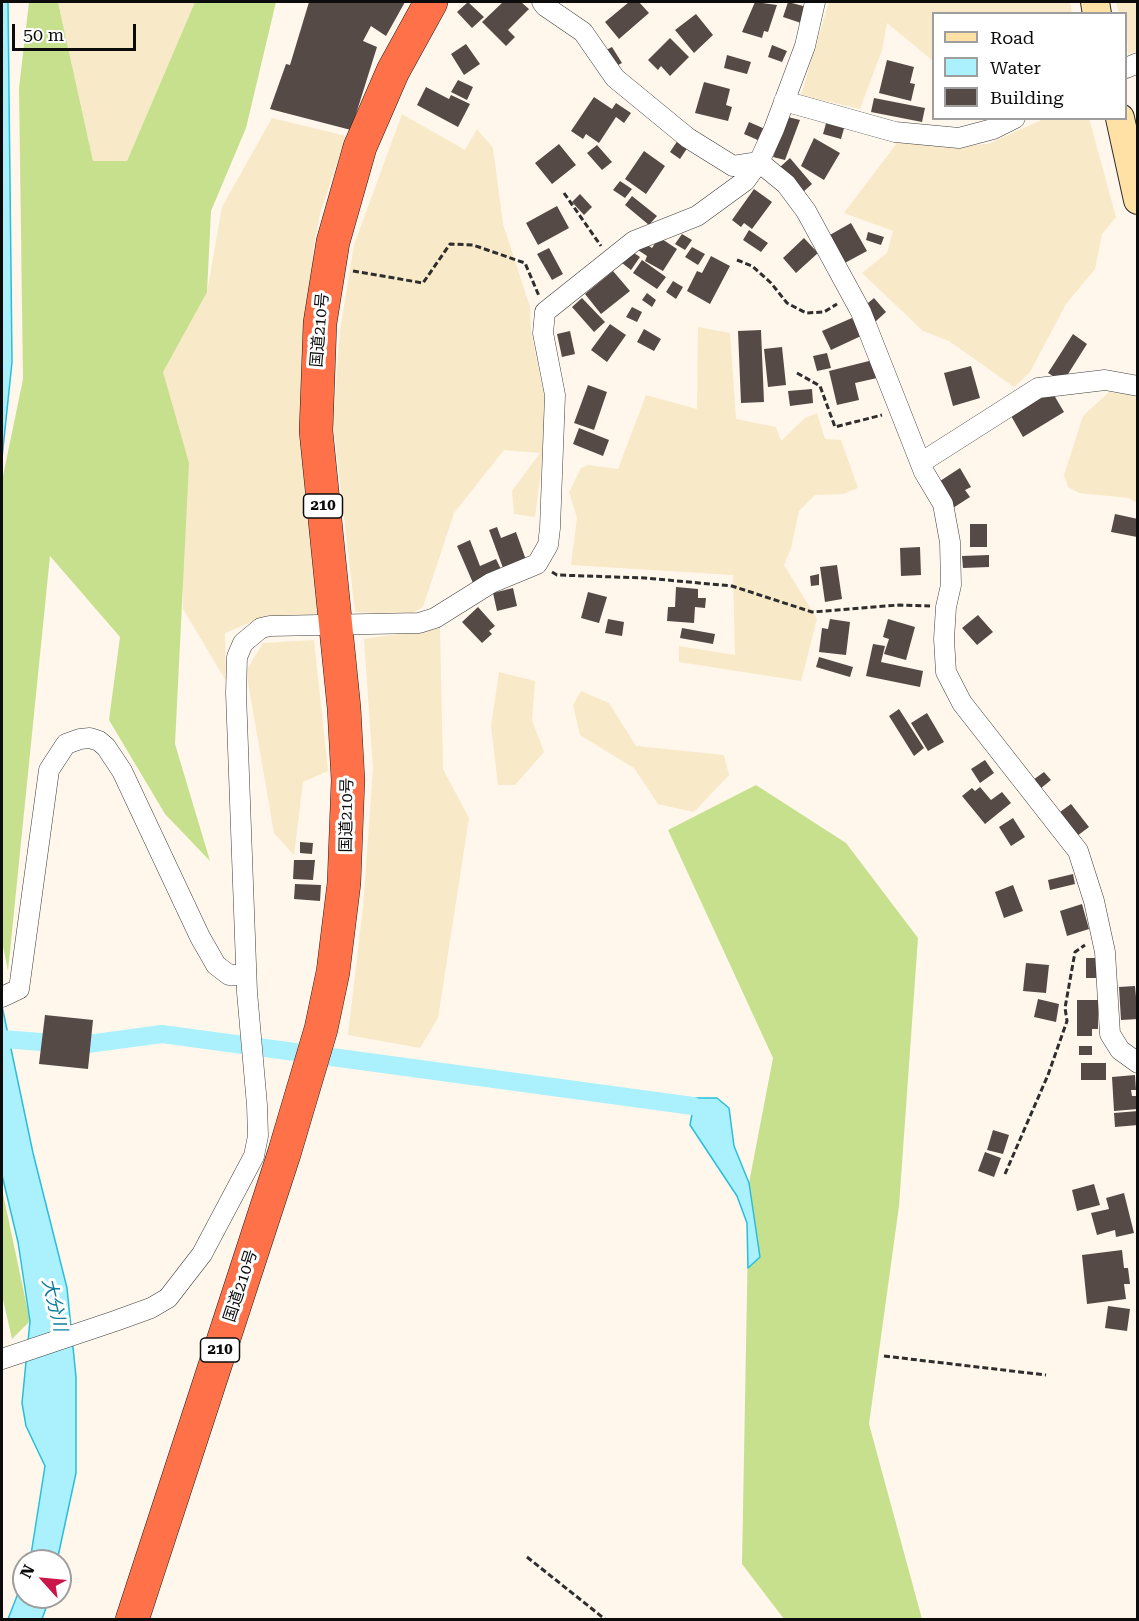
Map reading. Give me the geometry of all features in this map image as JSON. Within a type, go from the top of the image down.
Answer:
[{"type":"highway","name":"国道210号","points":[[132,1620],[306,1080],[321,1029],[338,942],[348,818],[346,740],[315,400],[320,323],[328,266],[338,219],[360,147],[393,71],[431,2]]},
{"type":"main road","points":[[1120,120],[1137,200]]},
{"type":"street","points":[[542,2],[583,32],[615,78],[688,138],[733,166],[759,162],[786,184],[806,211],[851,294],[901,410],[924,472],[943,504],[950,542],[951,585],[946,607],[946,672],[962,703],[1078,851],[1105,952],[1110,1034],[1120,1050],[1137,1063]]},
{"type":"street","points":[[7,1357],[115,1321],[160,1303],[175,1291],[209,1243],[254,1156],[258,1136],[257,1105],[246,975],[237,657],[243,643],[261,628],[419,623],[435,618],[491,583],[537,564],[548,545],[550,528],[555,396],[543,333],[545,312],[634,241],[697,216],[745,181],[759,162],[784,101],[805,46],[815,2]]},
{"type":"street","points":[[784,101],[895,132],[959,138],[993,129],[1011,120]]},
{"type":"street","points":[[922,462],[1038,388],[1105,380],[1137,386]]},
{"type":"street","points":[[10,993],[49,770],[66,744],[90,738],[106,747],[122,771],[200,937],[216,965],[229,975],[246,975]]},
{"type":"path","points":[[564,193],[610,260]]},
{"type":"path","points":[[328,266],[423,283],[450,244],[473,245],[525,263],[532,275],[545,312]]},
{"type":"path","points":[[737,260],[752,266],[771,283],[787,303],[806,313],[824,312],[851,294]]},
{"type":"path","points":[[797,373],[820,386],[836,427],[901,410]]},
{"type":"path","points":[[537,564],[557,575],[645,578],[732,586],[812,612],[899,605],[946,607]]},
{"type":"path","points":[[1005,1174],[1048,1075],[1066,1021],[1065,1008],[1075,952],[1101,934]]},
{"type":"path","points":[[884,1356],[1046,1375]]},
{"type":"path","points":[[527,1557],[606,1620]]},
{"type":"shaded area","points":[[58,2],[195,2],[127,161],[93,161]]},
{"type":"shaded area","points":[[829,2],[1070,2],[1072,12],[932,12],[932,60],[887,23],[882,50],[860,109],[801,95]]},
{"type":"shaded area","points":[[1116,2],[1137,2],[1137,51],[1128,54],[1127,12],[1119,12]]},
{"type":"shaded area","points":[[402,114],[465,150],[477,129],[493,148],[503,224],[530,307],[531,331],[548,416],[535,517],[514,514],[512,491],[540,453],[504,450],[454,513],[423,607],[410,615],[355,612],[333,422],[340,331],[354,245]]},
{"type":"shaded area","points":[[272,118],[346,136],[320,214],[313,250],[321,612],[314,618],[299,615],[263,617],[225,633],[226,681],[183,609],[182,541],[163,372],[179,331],[207,292],[222,207]]},
{"type":"shaded area","points":[[1042,120],[1090,120],[1116,217],[1102,234],[1095,269],[1066,304],[1030,372],[1014,387],[949,341],[923,331],[862,273],[887,253],[893,231],[844,213],[897,143],[956,146],[988,144]]},
{"type":"shaded area","points":[[698,327],[730,333],[736,419],[776,427],[781,441],[805,418],[817,413],[825,439],[841,440],[858,488],[843,494],[815,495],[799,511],[791,548],[784,565],[817,619],[801,681],[679,662],[679,646],[735,655],[733,575],[571,565],[577,518],[569,492],[581,468],[588,465],[618,469],[646,395],[697,409]]},
{"type":"shaded area","points":[[1109,392],[1137,396],[1137,503],[1129,498],[1079,493],[1068,487],[1064,475],[1083,416]]},
{"type":"shaded area","points":[[440,628],[443,769],[469,818],[438,1018],[420,1048],[348,1035],[363,907],[373,769],[364,639]]},
{"type":"shaded area","points":[[314,640],[328,771],[303,782],[294,855],[274,833],[246,671],[263,643]]},
{"type":"shaded area","points":[[499,672],[535,681],[532,720],[544,752],[515,785],[498,785],[491,726]]},
{"type":"shaded area","points":[[581,691],[609,703],[636,746],[724,755],[729,775],[694,812],[658,804],[634,768],[580,735],[573,705]]},
{"type":"green space","points":[[29,2],[58,2],[93,161],[127,161],[195,2],[276,2],[246,128],[211,211],[207,292],[163,372],[189,463],[175,744],[210,861],[165,814],[109,720],[120,637],[50,556],[8,971],[2,941],[2,481],[23,379],[19,88]]},
{"type":"green space","points":[[756,785],[846,843],[918,938],[899,1206],[869,1424],[922,1619],[784,1619],[742,1564],[749,1183],[773,1058],[668,830]]},
{"type":"green space","points":[[2,1189],[30,1321],[12,1339],[2,1295]]},
{"type":"water","points":[[2,2],[8,2],[12,362],[2,458]]},
{"type":"water","name":"大分川","points":[[2,1006],[33,1153],[67,1288],[76,1377],[76,1473],[60,1549],[32,1549],[45,1466],[26,1426],[22,1403],[30,1321],[18,1242],[2,1175]]},
{"type":"water","points":[[695,1098],[717,1098],[729,1108],[734,1146],[749,1183],[760,1257],[748,1268],[747,1223],[737,1196],[690,1125]]},
{"type":"water","points":[[12,1609],[46,1609],[42,1619],[8,1619]]},
{"type":"building","points":[[309,2],[405,2],[386,36],[371,26],[363,41],[377,47],[351,130],[270,109],[286,64],[290,65]]},
{"type":"building","points":[[468,2],[484,17],[472,28],[457,12]]},
{"type":"building","points":[[503,2],[521,2],[529,9],[508,30],[515,37],[506,46],[482,22]]},
{"type":"building","points":[[629,2],[639,2],[649,13],[619,39],[605,22]]},
{"type":"building","points":[[755,2],[777,5],[768,32],[764,31],[762,38],[742,32]]},
{"type":"building","points":[[788,2],[807,7],[801,23],[783,17]]},
{"type":"building","points":[[696,14],[713,35],[694,53],[675,30]]},
{"type":"building","points":[[670,38],[689,57],[670,76],[661,66],[658,70],[648,60]]},
{"type":"building","points":[[466,44],[480,64],[464,75],[451,54]]},
{"type":"building","points":[[772,45],[787,51],[782,62],[768,57]]},
{"type":"building","points":[[612,47],[622,63],[616,66],[606,50]]},
{"type":"building","points":[[727,55],[751,62],[747,74],[724,68]]},
{"type":"building","points":[[887,60],[914,67],[910,83],[915,84],[911,101],[879,93]]},
{"type":"building","points":[[458,80],[473,87],[467,100],[451,92]]},
{"type":"building","points":[[704,82],[730,89],[726,105],[732,107],[728,121],[695,113]]},
{"type":"building","points":[[426,87],[449,99],[451,95],[470,104],[458,127],[417,105]]},
{"type":"building","points":[[594,97],[612,109],[616,103],[631,113],[624,123],[616,117],[599,143],[586,134],[583,139],[571,131]]},
{"type":"building","points":[[874,98],[925,108],[922,122],[871,112]]},
{"type":"building","points":[[788,117],[800,120],[785,160],[773,157]]},
{"type":"building","points":[[827,120],[845,125],[841,139],[823,134]]},
{"type":"building","points":[[749,122],[765,129],[760,141],[744,134]]},
{"type":"building","points":[[814,138],[840,153],[824,180],[801,166]]},
{"type":"building","points":[[678,140],[688,147],[680,159],[670,152]]},
{"type":"building","points":[[559,144],[576,165],[552,184],[535,163]]},
{"type":"building","points":[[597,145],[612,162],[602,170],[587,153]]},
{"type":"building","points":[[644,151],[665,166],[646,194],[625,179]]},
{"type":"building","points":[[790,158],[812,184],[802,193],[780,167]]},
{"type":"building","points":[[620,181],[632,189],[625,198],[613,190]]},
{"type":"building","points":[[754,189],[772,202],[752,229],[744,223],[741,227],[732,220]]},
{"type":"building","points":[[580,194],[592,207],[584,215],[572,202]]},
{"type":"building","points":[[632,196],[657,216],[649,225],[625,205]]},
{"type":"building","points":[[557,206],[569,228],[538,245],[526,223]]},
{"type":"building","points":[[851,223],[867,251],[843,264],[828,236]]},
{"type":"building","points":[[749,230],[768,243],[761,252],[743,240]]},
{"type":"building","points":[[868,232],[884,237],[881,245],[866,240]]},
{"type":"building","points":[[682,234],[692,240],[685,250],[675,244]]},
{"type":"building","points":[[659,237],[677,249],[663,271],[645,261],[647,256],[638,250],[643,242],[652,248]]},
{"type":"building","points":[[804,238],[818,253],[796,273],[783,258]]},
{"type":"building","points":[[692,247],[705,254],[698,265],[685,257]]},
{"type":"building","points":[[549,248],[563,274],[552,280],[537,254]]},
{"type":"building","points":[[631,251],[640,257],[631,270],[622,263]]},
{"type":"building","points":[[711,256],[730,266],[710,304],[687,291],[697,271],[702,273]]},
{"type":"building","points":[[642,260],[666,277],[657,289],[633,273]]},
{"type":"building","points":[[613,271],[630,291],[601,314],[585,294]]},
{"type":"building","points":[[673,281],[683,287],[676,299],[666,292]]},
{"type":"building","points":[[647,293],[656,300],[652,307],[642,300]]},
{"type":"building","points":[[582,298],[605,322],[594,332],[572,307]]},
{"type":"building","points":[[874,298],[886,312],[875,322],[862,308]]},
{"type":"building","points":[[632,307],[642,312],[637,322],[626,317]]},
{"type":"building","points":[[852,318],[861,336],[831,350],[822,331]]},
{"type":"building","points":[[610,324],[626,335],[607,362],[591,350]]},
{"type":"building","points":[[644,329],[661,339],[654,351],[637,342]]},
{"type":"building","points":[[761,330],[764,402],[741,403],[738,331]]},
{"type":"building","points":[[570,331],[575,354],[562,357],[557,334]]},
{"type":"building","points":[[1073,334],[1087,344],[1063,382],[1048,373]]},
{"type":"building","points":[[782,347],[786,385],[768,387],[764,349]]},
{"type":"building","points":[[827,353],[831,368],[817,371],[813,356]]},
{"type":"building","points":[[873,360],[877,378],[855,383],[859,400],[837,405],[829,371]]},
{"type":"building","points":[[971,366],[980,398],[953,406],[944,373]]},
{"type":"building","points":[[588,385],[607,392],[594,430],[574,423]]},
{"type":"building","points":[[812,389],[813,403],[790,406],[788,391]]},
{"type":"building","points":[[1051,390],[1064,412],[1023,437],[1010,414]]},
{"type":"building","points":[[579,428],[609,440],[603,456],[573,444]]},
{"type":"building","points":[[960,468],[971,487],[965,490],[970,497],[953,508],[937,483]]},
{"type":"building","points":[[1115,514],[1138,519],[1137,537],[1111,532]]},
{"type":"building","points":[[970,524],[987,524],[987,547],[970,547]]},
{"type":"building","points":[[497,527],[501,538],[516,532],[526,560],[503,568],[489,530]]},
{"type":"building","points":[[470,540],[480,566],[496,559],[502,571],[473,583],[457,546]]},
{"type":"building","points":[[920,547],[921,575],[901,576],[900,548]]},
{"type":"building","points":[[989,555],[989,567],[963,568],[962,556]]},
{"type":"building","points":[[837,565],[842,599],[825,602],[820,567]]},
{"type":"building","points":[[819,574],[819,585],[811,586],[810,576]]},
{"type":"building","points":[[676,587],[698,589],[698,598],[706,598],[705,608],[695,607],[694,623],[667,621],[668,607],[675,607]]},
{"type":"building","points":[[513,588],[517,606],[497,611],[493,593]]},
{"type":"building","points":[[588,592],[607,597],[599,623],[581,618]]},
{"type":"building","points":[[478,607],[495,626],[489,631],[492,634],[482,643],[462,622]]},
{"type":"building","points":[[978,615],[993,632],[977,645],[962,628]]},
{"type":"building","points":[[608,619],[624,622],[622,636],[605,633]]},
{"type":"building","points":[[830,619],[850,622],[846,655],[819,652],[822,628],[828,629]]},
{"type":"building","points":[[888,619],[915,627],[906,660],[884,654],[889,639],[883,637]]},
{"type":"building","points":[[682,628],[715,634],[713,644],[680,638]]},
{"type":"building","points":[[873,644],[885,646],[881,662],[923,671],[920,687],[866,676]]},
{"type":"building","points":[[819,657],[853,667],[850,677],[816,667]]},
{"type":"building","points":[[899,709],[924,748],[914,756],[889,716]]},
{"type":"building","points":[[927,713],[944,742],[928,751],[911,723]]},
{"type":"building","points":[[985,760],[994,773],[980,783],[971,769]]},
{"type":"building","points":[[1044,772],[1051,780],[1040,789],[1033,780]]},
{"type":"building","points":[[980,787],[991,800],[1002,792],[1011,803],[985,824],[962,796],[972,788],[975,791]]},
{"type":"building","points":[[1071,804],[1089,827],[1077,836],[1060,812]]},
{"type":"building","points":[[1013,818],[1025,837],[1011,846],[999,827]]},
{"type":"building","points":[[300,842],[313,843],[312,854],[300,853]]},
{"type":"building","points":[[294,860],[315,860],[313,880],[293,879]]},
{"type":"building","points":[[1073,874],[1075,884],[1050,890],[1048,880]]},
{"type":"building","points":[[295,884],[321,885],[320,901],[294,899]]},
{"type":"building","points":[[1013,885],[1023,911],[1004,918],[995,892]]},
{"type":"building","points":[[1082,904],[1089,929],[1067,936],[1060,911]]},
{"type":"building","points":[[1086,958],[1096,958],[1096,978],[1086,978]]},
{"type":"building","points":[[1026,963],[1049,965],[1046,993],[1023,991]]},
{"type":"building","points":[[1135,986],[1138,1019],[1121,1020],[1119,987]]},
{"type":"building","points":[[1038,999],[1059,1004],[1056,1022],[1034,1017]]},
{"type":"building","points":[[1077,1000],[1098,1000],[1098,1029],[1092,1029],[1092,1036],[1077,1036]]},
{"type":"building","points":[[45,1015],[93,1020],[88,1069],[39,1064]]},
{"type":"building","points":[[1079,1046],[1092,1046],[1092,1055],[1079,1055]]},
{"type":"building","points":[[1081,1063],[1106,1063],[1106,1080],[1081,1080]]},
{"type":"building","points":[[1135,1075],[1136,1090],[1131,1090],[1132,1096],[1137,1096],[1138,1109],[1114,1111],[1112,1077]]},
{"type":"building","points":[[1138,1111],[1138,1125],[1115,1127],[1114,1113]]},
{"type":"building","points":[[993,1130],[1009,1135],[1003,1154],[987,1150]]},
{"type":"building","points":[[985,1152],[1001,1158],[994,1177],[978,1171]]},
{"type":"building","points":[[1094,1184],[1100,1205],[1077,1211],[1072,1190]]},
{"type":"building","points":[[1124,1193],[1134,1233],[1116,1237],[1115,1230],[1097,1235],[1091,1213],[1109,1209],[1106,1198]]},
{"type":"building","points":[[1122,1250],[1124,1268],[1128,1268],[1130,1284],[1124,1284],[1126,1299],[1087,1304],[1082,1255]]},
{"type":"building","points":[[1108,1306],[1130,1309],[1127,1331],[1105,1328]]},
{"type":"waterway","points":[[2,1039],[80,1045],[162,1034],[693,1106]]}]
